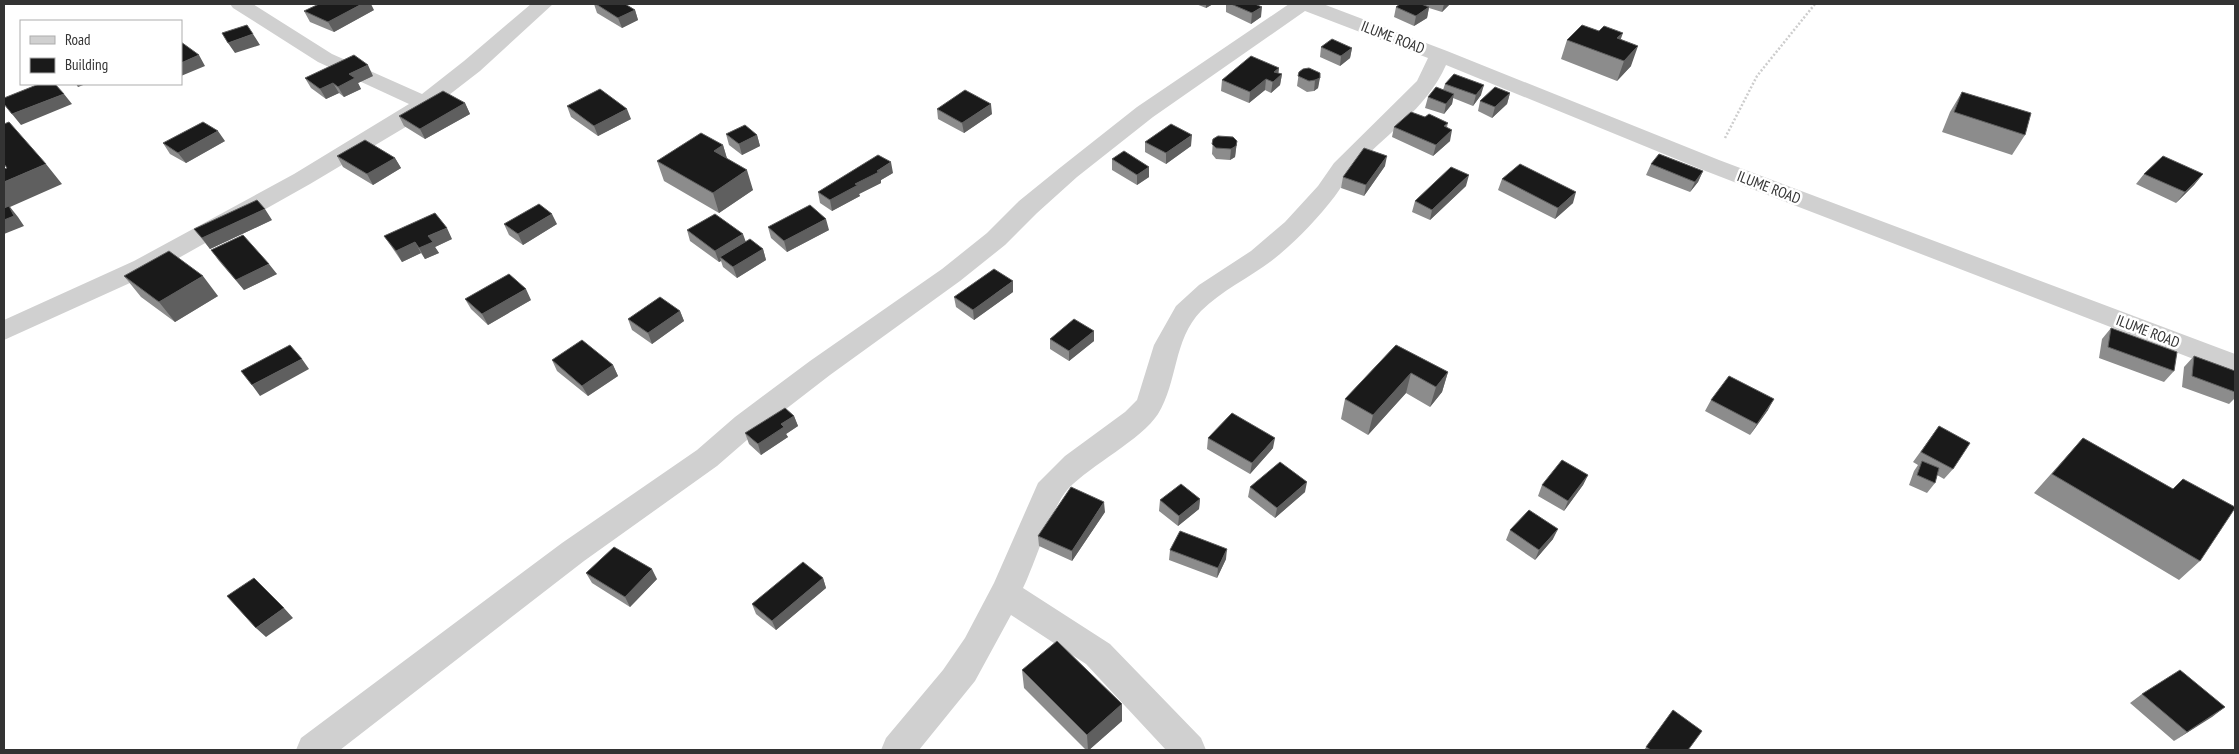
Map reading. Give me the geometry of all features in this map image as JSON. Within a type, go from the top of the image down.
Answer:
[{"type":"street","points":[[240,4],[325,58],[425,102]]},
{"type":"street","points":[[4,331],[144,267],[302,179],[406,117],[472,66],[543,4]]},
{"type":"street","points":[[313,750],[573,552],[707,458],[745,425],[820,368],[950,275],[996,239],[1022,212],[1062,178],[1145,112],[1304,4]]},
{"type":"street","name":"ILUME ROAD","points":[[1304,4],[1440,55],[1711,165],[2235,365]]},
{"type":"street","points":[[898,750],[961,672],[983,638],[1006,594],[1049,491],[1057,480],[1102,447],[1147,409],[1154,392],[1165,350],[1174,329],[1190,307],[1202,296],[1260,257],[1294,226],[1336,178],[1342,168],[1427,84],[1440,55]]},
{"type":"street","points":[[1006,594],[1098,654],[1189,750]]},
{"type":"path","points":[[1711,165],[1757,76],[1815,4]]},
{"type":"building","points":[[319,4],[362,4],[328,22],[304,11]]},
{"type":"building","points":[[596,4],[625,4],[635,10],[618,18]]},
{"type":"building","points":[[1231,4],[1255,4],[1262,7],[1252,13]]},
{"type":"building","points":[[1400,4],[1421,4],[1429,7],[1416,16],[1396,7]]},
{"type":"building","points":[[247,25],[253,34],[228,43],[222,33]]},
{"type":"building","points":[[1582,25],[1599,31],[1604,26],[1623,33],[1617,38],[1638,46],[1624,61],[1567,40]]},
{"type":"building","points":[[1332,39],[1352,48],[1341,56],[1321,47]]},
{"type":"building","points":[[182,43],[199,55],[182,63]]},
{"type":"building","points":[[354,55],[368,65],[349,74],[355,78],[338,87],[333,83],[320,89],[305,78]]},
{"type":"building","points":[[1251,56],[1279,68],[1274,72],[1282,74],[1273,82],[1266,79],[1250,92],[1222,80]]},
{"type":"building","points":[[1309,68],[1320,73],[1320,78],[1309,81],[1298,76],[1299,72],[1303,69]]},
{"type":"building","points":[[1454,74],[1484,85],[1476,95],[1445,84]]},
{"type":"building","points":[[36,85],[56,85],[64,94],[12,114],[4,104],[4,98]]},
{"type":"building","points":[[1436,87],[1454,94],[1446,104],[1428,97]]},
{"type":"building","points":[[1495,87],[1510,93],[1495,107],[1480,101]]},
{"type":"building","points":[[600,89],[627,109],[594,126],[567,106]]},
{"type":"building","points":[[965,90],[991,104],[962,123],[937,109]]},
{"type":"building","points":[[443,91],[465,103],[420,129],[399,116]]},
{"type":"building","points":[[1962,92],[2031,113],[2025,135],[1954,112]]},
{"type":"building","points":[[1411,112],[1425,117],[1429,114],[1448,123],[1444,126],[1452,130],[1436,145],[1394,127]]},
{"type":"building","points":[[9,122],[46,164],[4,182],[4,169],[7,168],[4,164],[4,124]]},
{"type":"building","points":[[203,122],[218,131],[178,153],[163,143]]},
{"type":"building","points":[[1171,124],[1192,135],[1166,153],[1145,142]]},
{"type":"building","points":[[745,125],[757,135],[739,144],[726,134]]},
{"type":"building","points":[[701,133],[723,145],[714,151],[747,170],[713,193],[657,161]]},
{"type":"building","points":[[1218,136],[1233,137],[1237,141],[1236,146],[1231,149],[1216,148],[1212,144],[1213,139]]},
{"type":"building","points":[[365,140],[395,158],[367,174],[337,156]]},
{"type":"building","points":[[1364,148],[1387,156],[1366,185],[1343,177]]},
{"type":"building","points":[[1124,151],[1149,167],[1137,175],[1112,159]]},
{"type":"building","points":[[1659,154],[1703,171],[1695,182],[1651,164]]},
{"type":"building","points":[[878,155],[891,162],[877,171],[879,172],[855,184],[858,185],[830,200],[818,192]]},
{"type":"building","points":[[2163,156],[2203,174],[2185,192],[2144,174]]},
{"type":"building","points":[[1520,164],[1576,192],[1558,208],[1502,179]]},
{"type":"building","points":[[1451,167],[1469,175],[1432,210],[1415,201]]},
{"type":"building","points":[[257,200],[265,209],[202,238],[194,229]]},
{"type":"building","points":[[539,204],[552,214],[518,234],[504,224]]},
{"type":"building","points":[[810,205],[826,219],[784,241],[768,227]]},
{"type":"building","points":[[9,206],[14,216],[4,220],[4,208]]},
{"type":"building","points":[[435,213],[447,228],[428,236],[433,242],[419,248],[415,242],[396,251],[384,236]]},
{"type":"building","points":[[715,214],[743,234],[715,251],[687,230]]},
{"type":"building","points":[[243,235],[269,264],[236,280],[211,250]]},
{"type":"building","points":[[750,239],[763,249],[733,267],[720,257]]},
{"type":"building","points":[[169,251],[203,276],[159,302],[124,276]]},
{"type":"building","points":[[994,269],[1013,281],[973,310],[954,297]]},
{"type":"building","points":[[509,274],[526,289],[482,314],[465,299]]},
{"type":"building","points":[[660,297],[680,311],[648,333],[628,319]]},
{"type":"building","points":[[1074,319],[1094,331],[1069,351],[1050,339]]},
{"type":"building","points":[[2111,328],[2177,352],[2174,371],[2108,347]]},
{"type":"building","points":[[582,340],[613,365],[582,386],[552,360]]},
{"type":"building","points":[[290,345],[302,359],[252,385],[241,371]]},
{"type":"building","points":[[1396,345],[1448,372],[1436,387],[1411,373],[1373,415],[1345,399]]},
{"type":"building","points":[[2194,356],[2235,371],[2235,392],[2192,376]]},
{"type":"building","points":[[1729,376],[1774,399],[1757,424],[1711,400]]},
{"type":"building","points":[[785,408],[794,416],[781,424],[784,427],[758,444],[745,433]]},
{"type":"building","points":[[1232,413],[1275,438],[1252,463],[1208,438]]},
{"type":"building","points":[[1939,426],[1970,443],[1953,469],[1921,452]]},
{"type":"building","points":[[2083,438],[2173,489],[2183,479],[2235,507],[2200,561],[2052,474]]},
{"type":"building","points":[[1562,460],[1588,475],[1568,501],[1542,485]]},
{"type":"building","points":[[1922,461],[1939,468],[1935,483],[1917,475]]},
{"type":"building","points":[[1280,462],[1307,482],[1277,508],[1250,487]]},
{"type":"building","points":[[1181,484],[1200,499],[1179,516],[1160,500]]},
{"type":"building","points":[[1071,487],[1104,502],[1072,551],[1038,536]]},
{"type":"building","points":[[1529,510],[1558,529],[1539,550],[1510,530]]},
{"type":"building","points":[[1180,531],[1227,549],[1218,568],[1170,550]]},
{"type":"building","points":[[614,547],[652,569],[625,597],[586,573]]},
{"type":"building","points":[[803,562],[823,578],[772,621],[752,604]]},
{"type":"building","points":[[254,578],[284,608],[256,628],[227,596]]},
{"type":"building","points":[[1057,641],[1122,704],[1087,735],[1022,670]]},
{"type":"building","points":[[2180,670],[2225,707],[2187,732],[2142,694]]},
{"type":"building","points":[[1673,710],[1702,731],[1688,750],[1651,750],[1646,747]]}]
